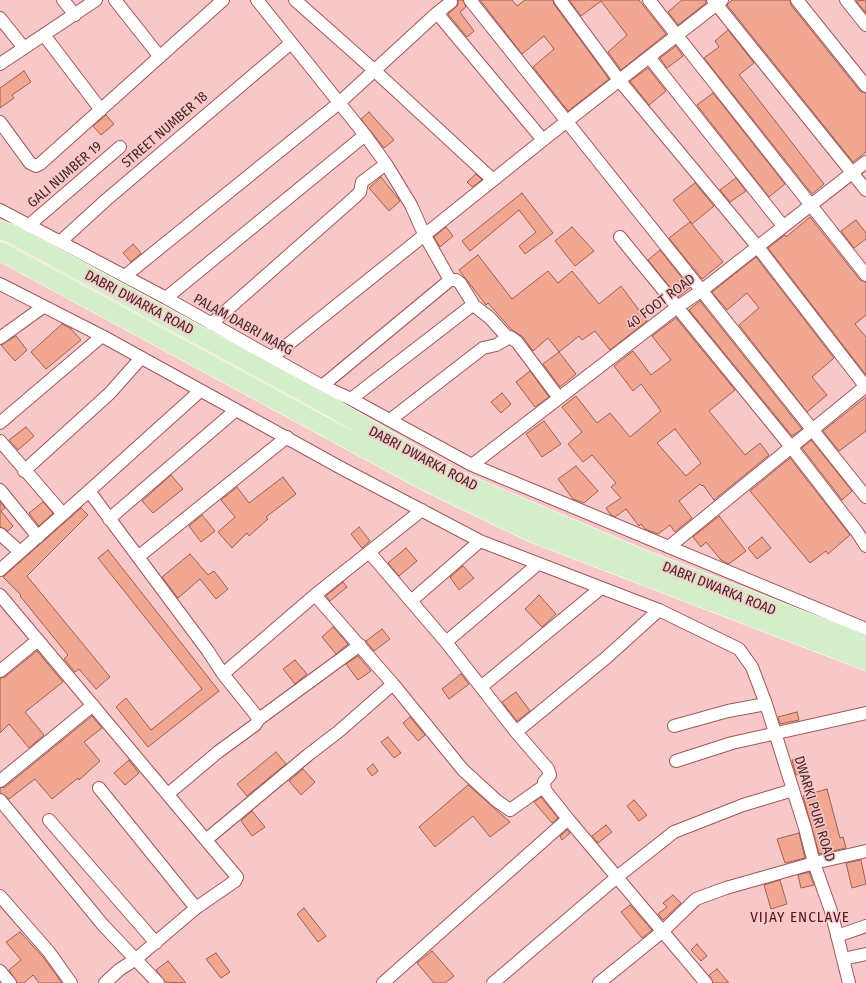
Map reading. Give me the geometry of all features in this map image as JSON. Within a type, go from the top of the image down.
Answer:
[{"type":"main road","name":"DABRI DWARKA ROAD","points":[[0,230],[10,233],[308,395],[454,478],[635,556],[866,645]]},
{"type":"main road","name":"DABRI DWARKA ROAD","points":[[0,251],[428,482],[533,533],[866,661]]},
{"type":"street","points":[[63,0],[75,15]]},
{"type":"street","points":[[0,64],[96,0]]},
{"type":"street","points":[[115,0],[160,57]]},
{"type":"street","points":[[0,122],[30,163],[36,166],[101,110],[223,0]]},
{"type":"street","points":[[257,0],[365,135],[386,164],[411,205],[424,234],[450,280]]},
{"type":"street","points":[[294,0],[375,71],[493,180]]},
{"type":"street","points":[[470,0],[701,291],[760,362],[866,497]]},
{"type":"street","points":[[560,0],[619,80],[756,246],[866,386],[813,431],[670,546]]},
{"type":"street","points":[[649,0],[678,34],[866,275]]},
{"type":"street","points":[[797,0],[866,86]]},
{"type":"street","points":[[846,0],[866,25]]},
{"type":"street","points":[[126,276],[339,103],[451,1]]},
{"type":"street","points":[[271,358],[424,234],[678,34],[717,1],[866,190]]},
{"type":"street","points":[[437,13],[543,140]]},
{"type":"street","points":[[0,18],[24,48]]},
{"type":"street","points":[[44,35],[101,110]]},
{"type":"street","name":"STREET NUMBER 18","points":[[60,242],[118,190],[291,43]]},
{"type":"street","points":[[649,57],[783,226]]},
{"type":"street","points":[[166,298],[365,135]]},
{"type":"street","name":"GALI NUMBER 19","points":[[28,226],[120,147]]},
{"type":"street","name":"40 FOOT ROAD","points":[[472,465],[676,308],[701,291],[756,246],[866,162]]},
{"type":"street","points":[[211,324],[356,197],[360,192],[362,182],[386,164]]},
{"type":"street","name":"PALAM DABRI MARG","points":[[0,210],[126,276],[322,386],[351,399],[472,465],[670,546],[866,629]]},
{"type":"street","points":[[620,237],[676,308],[792,448],[857,532],[866,546]]},
{"type":"street","points":[[322,386],[450,280],[456,280],[460,283],[470,296],[472,304],[490,318],[508,338]]},
{"type":"street","points":[[0,284],[102,336],[480,541],[659,610],[607,657],[516,732]]},
{"type":"street","points":[[351,399],[472,304]]},
{"type":"street","points":[[0,338],[44,306]]},
{"type":"street","points":[[0,423],[102,336]]},
{"type":"street","points":[[390,420],[483,348],[496,345],[512,337],[559,398]]},
{"type":"street","points":[[24,470],[110,393],[141,358]]},
{"type":"street","points":[[0,570],[200,390]]},
{"type":"street","points":[[109,519],[236,410]]},
{"type":"street","points":[[138,557],[287,437]]},
{"type":"street","points":[[0,441],[63,514]]},
{"type":"street","points":[[0,490],[38,537]]},
{"type":"street","points":[[89,491],[208,650],[223,674],[259,719]]},
{"type":"street","points":[[223,674],[316,595],[422,510]]},
{"type":"street","points":[[0,534],[20,552]]},
{"type":"street","points":[[411,601],[480,541]]},
{"type":"street","points":[[316,595],[393,684],[463,770],[504,807],[510,810],[544,786],[550,772],[516,732],[446,642],[369,552]]},
{"type":"street","points":[[446,642],[538,564]]},
{"type":"street","points":[[481,686],[601,588]]},
{"type":"street","points":[[0,595],[207,839],[237,877],[235,881],[196,908],[105,983]]},
{"type":"street","name":"DWARKI PURI ROAD","points":[[659,610],[740,649],[752,667],[766,704],[805,828],[814,863],[831,911],[848,983]]},
{"type":"street","points":[[0,671],[38,640]]},
{"type":"street","points":[[168,794],[218,752],[255,725],[259,719],[360,645]]},
{"type":"street","points":[[207,839],[338,732],[393,684]]},
{"type":"street","points":[[674,726],[728,711],[766,704]]},
{"type":"street","points":[[0,781],[93,705]]},
{"type":"street","points":[[676,761],[726,745],[866,714]]},
{"type":"street","points":[[544,786],[568,819],[704,982]]},
{"type":"street","points":[[99,788],[196,908]]},
{"type":"street","points":[[493,983],[617,877],[674,832],[743,805],[793,790]]},
{"type":"street","points":[[0,800],[103,925],[158,983]]},
{"type":"street","points":[[387,982],[568,819]]},
{"type":"street","points":[[50,820],[156,942]]},
{"type":"street","points":[[599,983],[662,931],[696,899],[726,888],[814,863],[866,851]]},
{"type":"street","points":[[0,896],[49,952],[71,983]]},
{"type":"street","points":[[837,936],[866,926]]},
{"type":"street","points":[[843,959],[866,954]]},
{"type":"street","points":[[0,971],[10,983]]},
{"type":"building","points":[[458,0],[463,0],[466,7],[460,12],[474,31],[467,37],[448,14],[458,5]]},
{"type":"building","points":[[480,0],[512,0],[517,6],[525,0],[553,0],[554,4],[609,79],[568,111],[533,67],[554,49],[544,36],[522,54]]},
{"type":"building","points":[[569,0],[639,0],[666,34],[621,70],[608,52],[627,35],[601,1],[581,16]]},
{"type":"building","points":[[682,0],[706,0],[706,3],[678,25],[668,12]]},
{"type":"building","points":[[732,0],[790,0],[791,5],[860,91],[866,93],[866,152],[853,162],[727,5]]},
{"type":"building","points":[[866,0],[866,13],[856,1]]},
{"type":"building","points":[[728,30],[754,63],[739,75],[824,184],[812,194],[704,58],[719,47],[715,41]]},
{"type":"building","points":[[676,46],[683,56],[667,68],[660,58]]},
{"type":"building","points":[[648,68],[666,91],[649,105],[630,81]]},
{"type":"building","points":[[24,71],[31,82],[12,95],[14,98],[0,108],[0,88]]},
{"type":"building","points":[[713,93],[785,184],[769,197],[697,105]]},
{"type":"building","points":[[369,112],[394,140],[384,148],[361,119]]},
{"type":"building","points":[[106,115],[114,124],[101,135],[93,126]]},
{"type":"building","points":[[476,174],[482,180],[472,187],[467,182]]},
{"type":"building","points":[[381,177],[400,201],[389,211],[369,188]]},
{"type":"building","points":[[736,178],[746,191],[730,202],[720,190]]},
{"type":"building","points":[[695,183],[714,206],[692,224],[673,200]]},
{"type":"building","points":[[522,193],[553,233],[525,254],[519,246],[536,232],[519,210],[470,251],[462,241]]},
{"type":"building","points":[[810,217],[860,280],[866,282],[866,315],[855,324],[866,337],[866,375],[768,248],[785,235],[786,237]]},
{"type":"building","points":[[856,220],[866,233],[866,239],[854,248],[841,231]]},
{"type":"building","points":[[690,222],[723,262],[702,279],[669,238]]},
{"type":"building","points":[[446,227],[453,236],[440,247],[434,237]]},
{"type":"building","points":[[572,227],[594,251],[575,266],[555,241]]},
{"type":"building","points":[[133,244],[141,253],[131,262],[123,253]]},
{"type":"building","points":[[660,250],[690,288],[678,297],[648,260]]},
{"type":"building","points":[[478,255],[512,299],[548,271],[558,283],[572,271],[599,304],[621,286],[647,321],[610,350],[595,331],[582,340],[579,336],[559,352],[548,338],[533,351],[523,337],[512,330],[488,303],[486,305],[459,270]]},
{"type":"building","points":[[756,257],[834,358],[812,377],[827,395],[807,412],[739,325],[759,308],[747,293],[727,310],[712,292]]},
{"type":"building","points":[[700,301],[802,429],[792,436],[689,310]]},
{"type":"building","points":[[676,318],[735,390],[709,411],[745,455],[760,443],[769,455],[714,500],[703,485],[702,486],[700,484],[679,501],[692,518],[675,532],[670,525],[658,534],[645,529],[641,524],[639,526],[626,509],[615,517],[610,514],[606,508],[621,498],[611,487],[616,483],[592,455],[583,462],[568,444],[582,432],[562,407],[576,396],[597,423],[610,413],[630,437],[661,411],[641,384],[633,391],[614,366],[633,351],[651,375],[671,360],[652,336]],"holes":[[[675,429],[701,463],[686,476],[657,443]]]},
{"type":"building","points":[[62,324],[70,328],[81,340],[46,369],[31,352]]},
{"type":"building","points":[[16,336],[27,350],[15,361],[1,345]]},
{"type":"building","points":[[559,352],[576,374],[560,387],[543,364]]},
{"type":"building","points":[[530,371],[549,397],[535,407],[516,382]]},
{"type":"building","points":[[502,393],[511,404],[501,413],[491,402]]},
{"type":"building","points":[[866,397],[866,431],[839,451],[823,431]]},
{"type":"building","points":[[544,421],[561,444],[542,457],[526,434]]},
{"type":"building","points":[[26,427],[34,436],[18,450],[9,440]]},
{"type":"building","points":[[811,440],[852,491],[842,500],[802,448]]},
{"type":"building","points":[[790,458],[850,535],[828,554],[826,551],[810,563],[750,491]]},
{"type":"building","points":[[576,466],[598,491],[584,503],[573,499],[558,479]]},
{"type":"building","points":[[171,475],[183,489],[153,513],[142,501]]},
{"type":"building","points":[[283,477],[296,494],[266,517],[268,519],[249,536],[247,533],[232,548],[218,532],[235,517],[221,500],[237,487],[249,503]]},
{"type":"building","points":[[0,502],[5,508],[1,511],[13,526],[8,531],[0,527]]},
{"type":"building","points":[[43,502],[53,513],[39,526],[29,513]]},
{"type":"building","points":[[81,508],[88,515],[27,576],[110,677],[96,689],[79,669],[75,672],[64,659],[68,655],[20,596],[21,595],[3,577]]},
{"type":"building","points":[[202,515],[215,531],[201,542],[189,526]]},
{"type":"building","points":[[719,516],[746,551],[729,564],[721,560],[706,542],[701,547],[693,537]]},
{"type":"building","points":[[359,527],[370,541],[362,548],[351,534]]},
{"type":"building","points":[[762,537],[771,548],[757,559],[748,548]]},
{"type":"building","points":[[406,548],[417,561],[399,576],[388,563]]},
{"type":"building","points":[[108,550],[219,691],[148,747],[116,707],[126,698],[151,730],[202,689],[98,558]]},
{"type":"building","points":[[190,554],[208,575],[214,571],[228,589],[216,599],[200,579],[178,598],[162,577]]},
{"type":"building","points":[[463,566],[474,578],[459,590],[450,577]]},
{"type":"building","points":[[343,582],[347,587],[330,601],[326,596]]},
{"type":"building","points":[[539,595],[556,614],[542,627],[525,609]]},
{"type":"building","points":[[333,627],[348,644],[336,654],[322,637]]},
{"type":"building","points":[[382,629],[390,639],[374,651],[366,641]]},
{"type":"building","points":[[37,651],[63,682],[25,712],[44,735],[29,748],[9,724],[0,733],[0,678],[5,677]]},
{"type":"building","points":[[358,656],[371,671],[358,680],[346,664]]},
{"type":"building","points":[[295,660],[307,674],[295,684],[283,669]]},
{"type":"building","points":[[461,674],[469,684],[449,699],[442,689]]},
{"type":"building","points":[[516,692],[530,711],[517,721],[502,702]]},
{"type":"building","points":[[797,712],[799,720],[780,724],[778,717]]},
{"type":"building","points":[[92,716],[102,728],[84,742],[100,761],[79,780],[78,778],[52,799],[35,779],[9,799],[0,793],[0,788],[5,787]]},
{"type":"building","points":[[410,717],[425,735],[418,741],[403,723]]},
{"type":"building","points":[[388,737],[401,753],[394,758],[381,742]]},
{"type":"building","points":[[276,752],[286,764],[247,796],[237,784]]},
{"type":"building","points":[[802,758],[806,772],[796,775],[792,760]]},
{"type":"building","points":[[129,760],[139,773],[125,785],[114,773]]},
{"type":"building","points":[[373,764],[378,771],[372,776],[367,769]]},
{"type":"building","points":[[303,769],[315,782],[301,795],[289,781]]},
{"type":"building","points":[[468,785],[510,822],[490,837],[473,816],[435,847],[419,827]]},
{"type":"building","points":[[827,789],[840,838],[843,837],[846,848],[819,854],[803,796]]},
{"type":"building","points":[[541,797],[558,818],[552,823],[534,802]]},
{"type":"building","points":[[634,800],[647,815],[639,821],[627,806]]},
{"type":"building","points":[[252,811],[265,827],[252,836],[241,821]]},
{"type":"building","points":[[606,825],[612,832],[598,843],[592,836]]},
{"type":"building","points":[[567,830],[570,833],[562,840],[560,836]]},
{"type":"building","points":[[799,833],[805,858],[785,863],[777,839]]},
{"type":"building","points":[[861,860],[866,884],[852,888],[846,863]]},
{"type":"building","points":[[809,872],[814,885],[801,888],[798,875]]},
{"type":"building","points":[[780,880],[787,904],[771,909],[764,885]]},
{"type":"building","points":[[673,895],[681,903],[663,920],[658,914],[667,907],[663,903]]},
{"type":"building","points":[[630,905],[652,930],[642,938],[621,912]]},
{"type":"building","points":[[304,908],[326,936],[318,942],[297,914]]},
{"type":"building","points":[[20,932],[43,957],[62,983],[39,983],[33,975],[24,983],[17,983],[9,970],[21,960],[6,942]]},
{"type":"building","points":[[697,944],[707,956],[701,961],[691,950]]},
{"type":"building","points":[[432,951],[454,976],[445,983],[434,983],[417,963]]},
{"type":"building","points":[[216,953],[230,972],[221,978],[206,959]]},
{"type":"building","points":[[168,961],[186,983],[165,982],[156,970]]},
{"type":"building","points":[[717,969],[729,983],[713,983],[709,975]]},
{"type":"district","name":"VIJAY ENCLAVE","points":[[800,918]]}]
